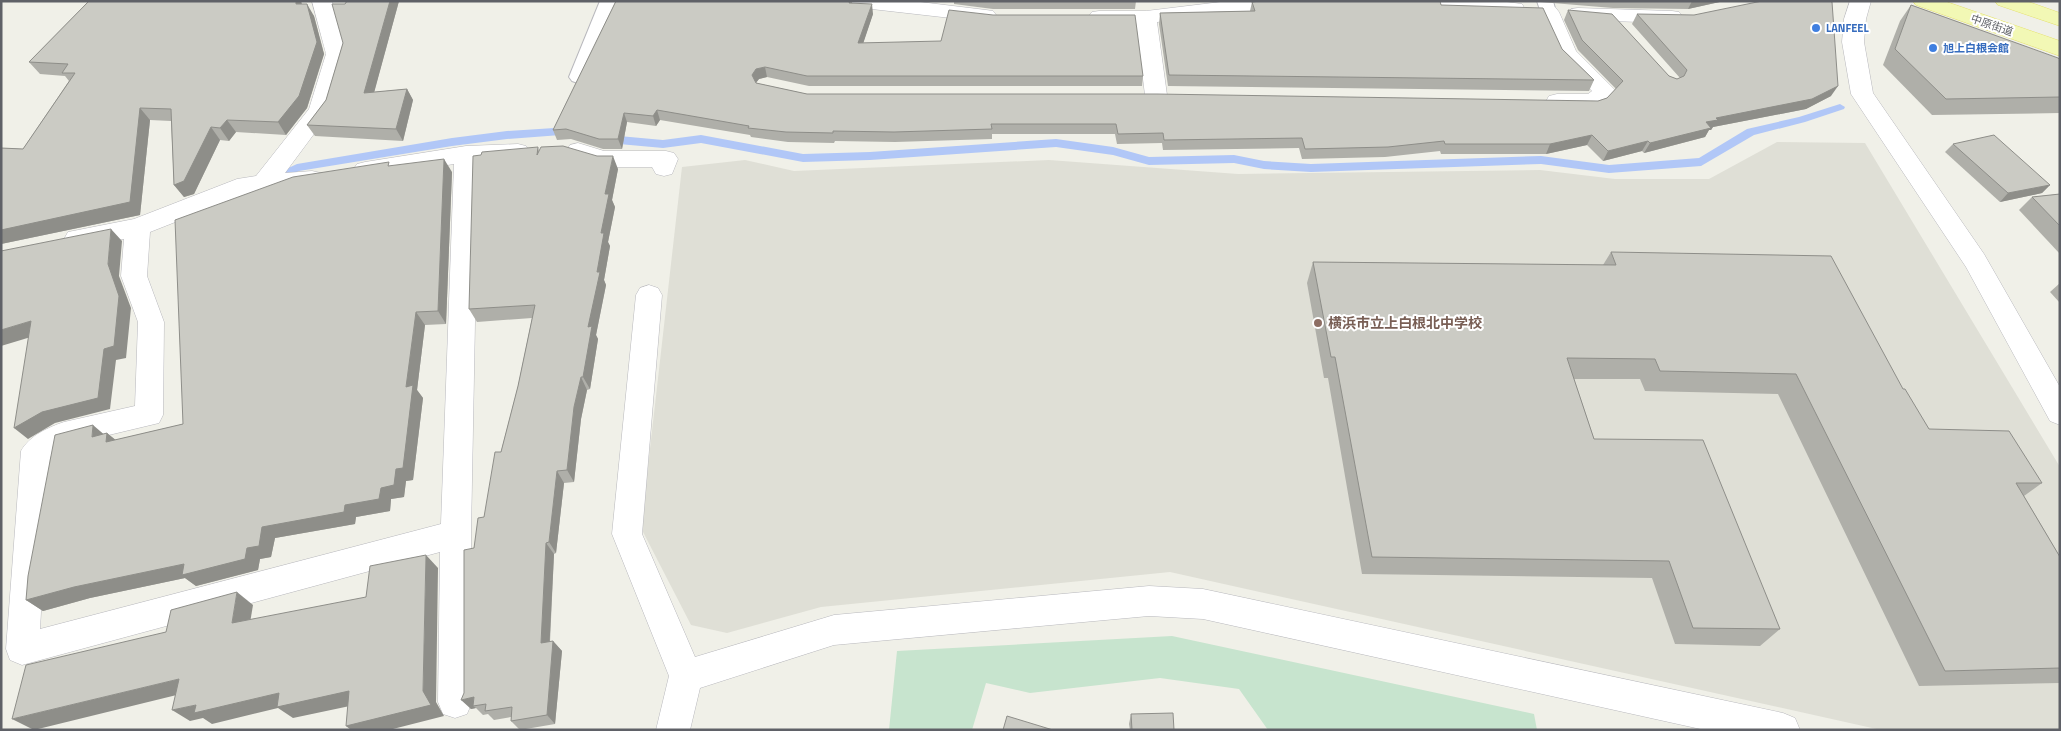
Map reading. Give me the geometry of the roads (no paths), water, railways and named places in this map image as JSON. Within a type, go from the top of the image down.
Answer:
[{"type":"main road","name":"中原街道","points":[[1923,1],[2060,49]]},
{"type":"main road","name":"中原街道","points":[[2005,1],[2060,20]]},
{"type":"street","points":[[263,184],[320,111],[338,54],[322,1]]},
{"type":"street","points":[[854,1],[892,7],[1002,17]]},
{"type":"street","points":[[1079,17],[1146,17],[1287,1]]},
{"type":"street","points":[[1420,1],[1547,7],[1619,23],[1688,17]]},
{"type":"street","points":[[1862,1],[1855,19],[1853,42],[1862,94],[1975,261],[2060,413]]},
{"type":"street","points":[[1533,101],[1593,102],[1605,91],[1567,54],[1547,7]]},
{"type":"street","points":[[1146,17],[1156,95]]},
{"type":"street","points":[[60,243],[138,227],[246,185],[342,174],[466,154],[570,149],[604,159],[666,159],[664,168]]},
{"type":"street","points":[[455,702],[456,534],[466,154]]},
{"type":"street","points":[[138,227],[134,276],[151,322],[149,415],[64,434],[36,451],[22,649],[456,534]]},
{"type":"street","points":[[649,295],[627,534],[686,676],[673,730]]},
{"type":"street","points":[[686,676],[834,630],[1158,601],[1202,604],[1783,730]]},
{"type":"lane","points":[[578,77],[608,1]]},
{"type":"waterway","points":[[608,139],[663,144],[701,139],[803,158],[870,156],[1056,143],[1113,151],[1149,161],[1234,159],[1264,165],[1311,168],[1541,160],[1609,169],[1701,162],[1751,132],[1801,120],[1840,107]]},
{"type":"waterway","points":[[273,180],[297,168],[452,142],[507,135],[570,131]]},
{"type":"place","name":"LANFEEL","points":[[1816,28]]},
{"type":"place","name":"旭上白根会館","points":[[1933,48]]},
{"type":"place","name":"横浜市立上白根北中学校","points":[[1318,323]]}]
